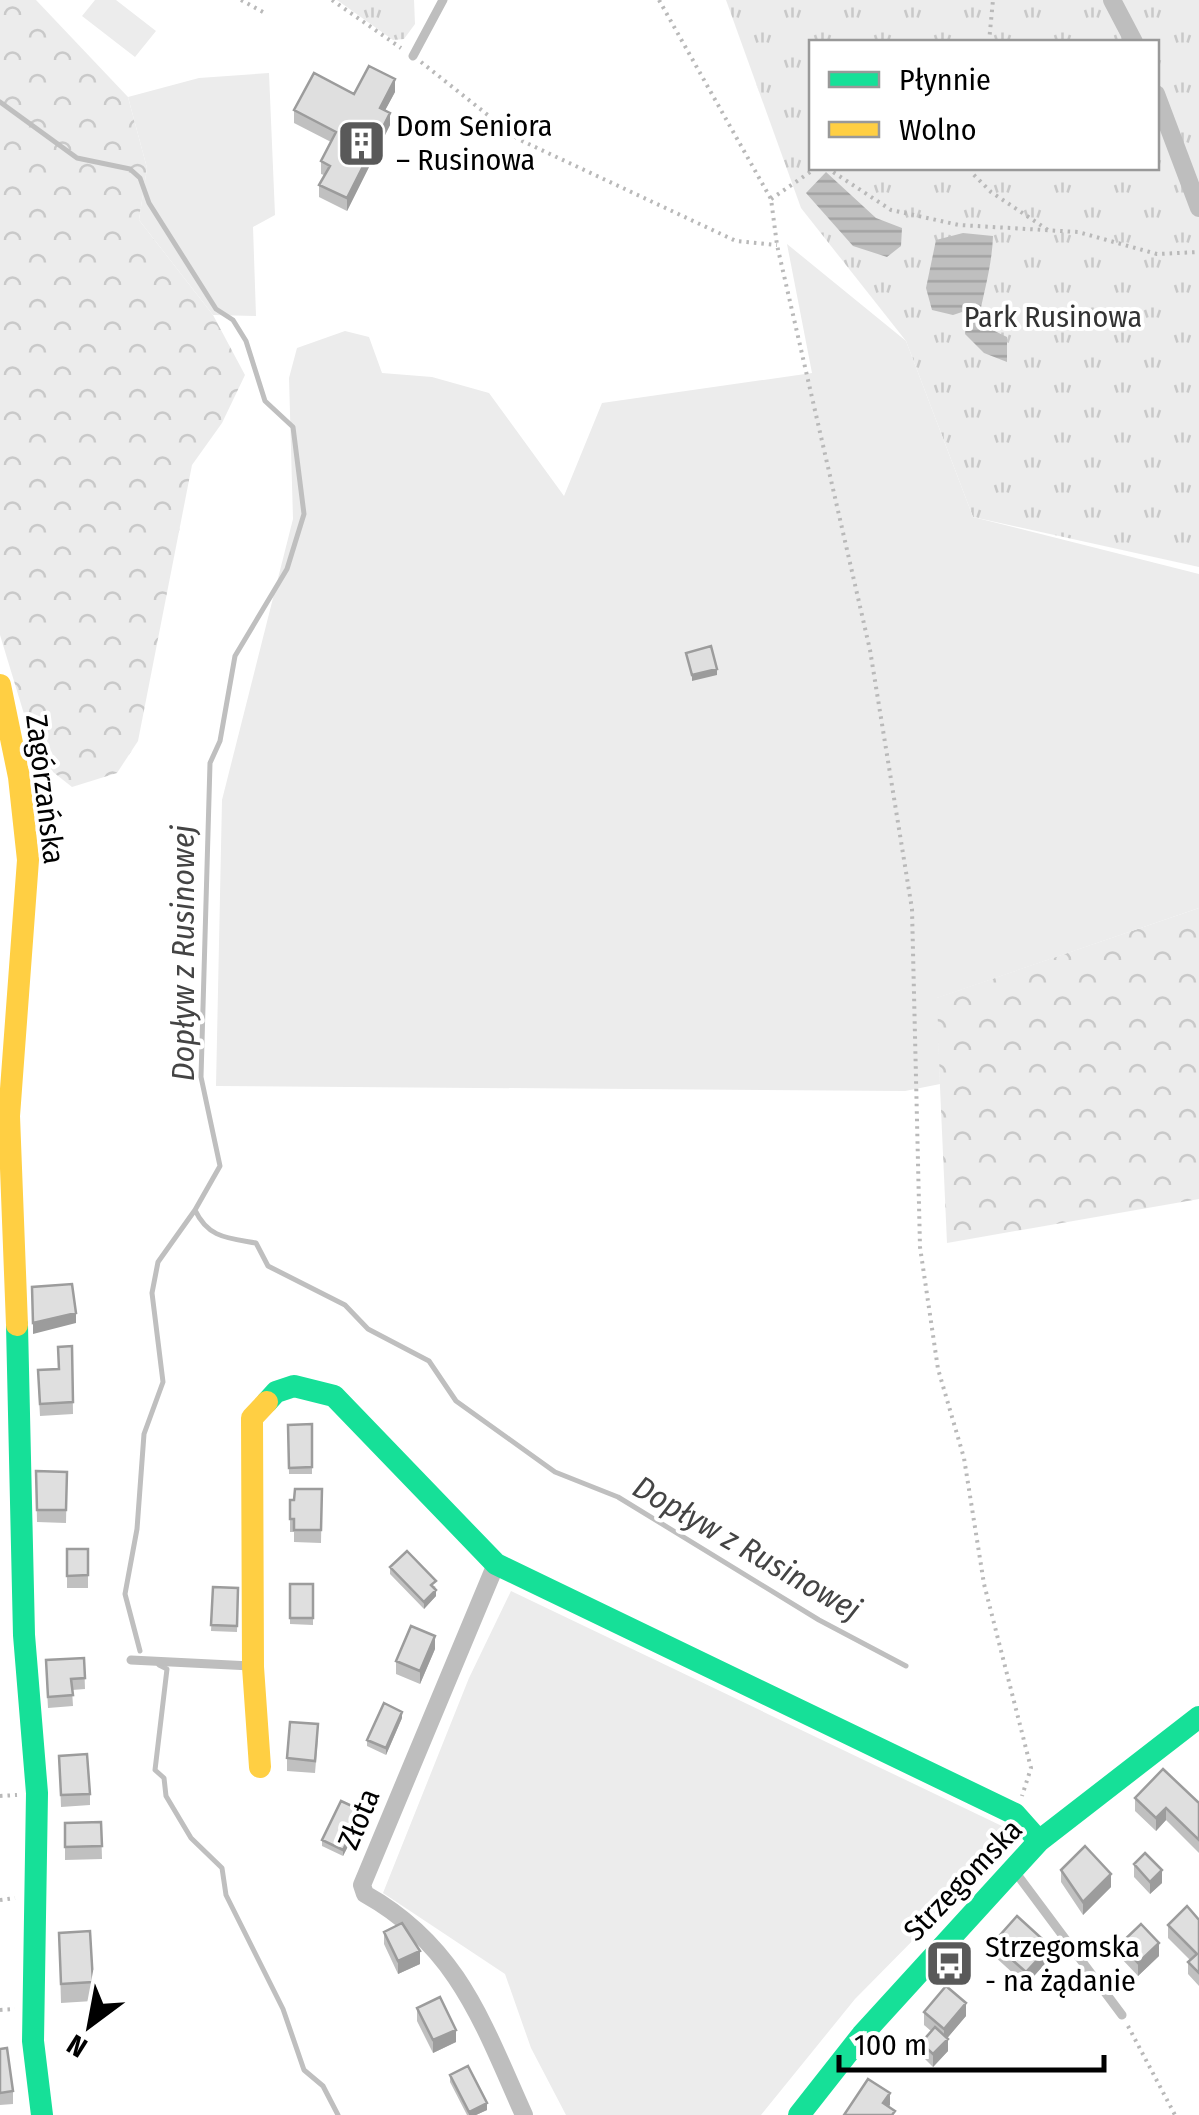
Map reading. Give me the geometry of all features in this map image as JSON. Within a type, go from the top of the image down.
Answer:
[{"type":"street","points":[[1112,0],[1133,40]]},
{"type":"street","points":[[1159,102],[1199,208]]},
{"type":"street","name":"Zagórzańska","points":[[0,686],[28,860],[9,1116],[21,1408],[24,1635],[37,1793],[32,2008],[39,2107]]},
{"type":"street","points":[[260,1767],[253,1667],[252,1418],[276,1392],[294,1386],[334,1396],[496,1564],[1015,1814],[1039,1841]]},
{"type":"street","name":"Złota","points":[[496,1564],[453,1676],[362,1885],[365,1894],[388,1907],[455,1970],[524,2115]]},
{"type":"street","name":"Strzegomska","points":[[799,2115],[862,2035],[1039,1841],[1199,1718]]},
{"type":"lane","points":[[414,56],[442,0]]},
{"type":"lane","points":[[131,1660],[253,1667]]},
{"type":"lane","points":[[1013,1869],[1122,2015]]},
{"type":"path","points":[[241,0],[263,12]]},
{"type":"path","points":[[332,0],[414,56],[518,139],[736,241],[777,245]]},
{"type":"path","points":[[659,0],[772,199],[777,245],[870,650],[912,909],[920,1246],[938,1369],[964,1458],[984,1584],[1032,1768],[1015,1814]]},
{"type":"path","points":[[989,40],[993,0]]},
{"type":"path","points":[[772,199],[813,170]]},
{"type":"path","points":[[830,170],[891,210],[959,225],[1078,232],[1157,254],[1199,252]]},
{"type":"path","points":[[974,170],[973,174],[991,192],[1049,230]]},
{"type":"path","points":[[1122,2015],[1176,2115]]},
{"type":"green space","points":[[0,0],[36,0],[128,97],[147,168],[139,220],[213,315],[245,375],[222,423],[192,465],[138,741],[117,773],[72,787],[38,760],[0,635]]},
{"type":"green space","points":[[95,0],[116,0],[156,31],[135,57],[82,16]]},
{"type":"green space","points":[[337,0],[414,0],[415,24],[404,39],[393,40]]},
{"type":"green space","name":"Park Rusinowa","points":[[726,0],[1199,0],[1199,567],[973,517],[906,341],[801,208]]},
{"type":"green space","points":[[269,73],[275,215],[253,227],[256,316],[213,315],[139,220],[147,168],[128,97],[199,78]]},
{"type":"green space","points":[[787,244],[906,341],[973,517],[1199,574],[1199,908],[937,998],[940,1084],[905,1091],[216,1086],[222,800],[293,519],[289,378],[297,348],[345,331],[369,337],[382,373],[432,377],[489,393],[564,496],[602,403],[812,373]]},
{"type":"green space","points":[[1199,908],[1199,1199],[947,1243],[936,998]]},
{"type":"green space","points":[[511,1591],[1004,1827],[1010,1842],[855,1999],[761,2115],[566,2115],[531,2048],[505,1974],[383,1893],[469,1678]]},
{"type":"shaded area","points":[[826,172],[876,218],[902,228],[901,246],[887,257],[853,246],[806,193]]},
{"type":"shaded area","points":[[963,233],[993,236],[978,323],[1007,337],[1007,362],[984,353],[965,334],[967,318],[962,312],[953,315],[932,310],[926,288],[936,240]]},
{"type":"building","name":"Dom Seniora – Rusinowa","points":[[369,66],[395,79],[380,108],[390,113],[347,198],[319,185],[330,166],[321,161],[336,132],[294,110],[314,73],[354,94]]},
{"type":"building","points":[[711,646],[717,669],[692,675],[686,653]]},
{"type":"building","points":[[72,1284],[76,1313],[33,1323],[32,1287]]},
{"type":"building","points":[[72,1346],[73,1402],[40,1404],[38,1370],[59,1369],[58,1347]]},
{"type":"building","points":[[312,1424],[312,1467],[289,1468],[288,1425]]},
{"type":"building","points":[[36,1471],[67,1472],[66,1510],[37,1510]]},
{"type":"building","points":[[295,1489],[322,1489],[321,1530],[294,1530],[290,1500],[294,1500]]},
{"type":"building","points":[[67,1549],[88,1549],[88,1575],[67,1576]]},
{"type":"building","points":[[407,1551],[436,1581],[431,1585],[436,1590],[424,1602],[390,1567]]},
{"type":"building","points":[[290,1584],[313,1584],[313,1618],[290,1618]]},
{"type":"building","points":[[213,1587],[238,1588],[237,1626],[211,1625]]},
{"type":"building","points":[[411,1626],[435,1636],[420,1671],[396,1661]]},
{"type":"building","points":[[84,1658],[85,1678],[71,1679],[73,1695],[48,1697],[46,1660]]},
{"type":"building","points":[[384,1703],[402,1712],[386,1748],[367,1740]]},
{"type":"building","points":[[290,1722],[318,1724],[315,1761],[287,1758]]},
{"type":"building","points":[[87,1754],[90,1794],[61,1795],[59,1756]]},
{"type":"building","points":[[1163,1769],[1199,1803],[1199,1840],[1166,1808],[1156,1818],[1135,1798]]},
{"type":"building","points":[[341,1801],[363,1811],[343,1850],[322,1840]]},
{"type":"building","points":[[101,1822],[102,1846],[65,1847],[65,1823]]},
{"type":"building","points":[[1085,1846],[1111,1874],[1083,1902],[1061,1870]]},
{"type":"building","points":[[1145,1853],[1162,1870],[1150,1882],[1134,1864]]},
{"type":"building","points":[[1187,1906],[1199,1920],[1199,1973],[1188,1962],[1197,1954],[1168,1925]]},
{"type":"building","points":[[1017,1916],[1050,1946],[1026,1972],[993,1943]]},
{"type":"building","points":[[402,1923],[420,1951],[398,1961],[384,1932]]},
{"type":"building","points":[[1141,1924],[1159,1943],[1138,1963],[1120,1944]]},
{"type":"building","points":[[90,1931],[93,1982],[61,1984],[59,1933]]},
{"type":"building","points":[[946,1986],[966,2003],[944,2029],[924,2012]]},
{"type":"building","points":[[440,1997],[456,2030],[433,2040],[417,2008]]},
{"type":"building","points":[[935,2027],[948,2039],[933,2054],[921,2043]]},
{"type":"building","points":[[7,2048],[13,2091],[0,2093],[0,2049]]},
{"type":"building","points":[[468,2066],[487,2103],[469,2112],[450,2075]]},
{"type":"building","points":[[868,2079],[890,2093],[883,2103],[895,2111],[892,2115],[844,2115]]},
{"type":"waterway","name":"Dopływ z Rusinowej","points":[[0,102],[77,158],[130,169],[140,178],[149,203],[216,309],[233,320],[246,341],[265,401],[293,427],[304,514],[287,569],[235,656],[220,741],[210,763],[201,1077],[220,1166],[195,1210],[200,1219],[220,1235],[256,1243],[268,1266],[345,1305],[368,1329],[429,1361],[456,1401],[555,1472],[618,1497],[819,1620],[906,1666]]},
{"type":"waterway","points":[[140,1651],[125,1594],[137,1529],[144,1434],[163,1382],[152,1293],[158,1262],[195,1210]]},
{"type":"waterway","points":[[159,1665],[167,1669],[155,1770],[164,1778],[166,1796],[191,1838],[222,1868],[226,1895],[283,2009],[304,2070],[323,2086],[338,2115]]},
{"type":"traffic: fast","points":[[17,1325],[24,1635],[37,1793],[33,2041],[42,2115]]},
{"type":"traffic: fast","points":[[267,1402],[276,1392],[294,1386],[334,1396],[496,1564],[1015,1814],[1039,1841]]},
{"type":"traffic: fast","points":[[799,2115],[862,2035],[1039,1841],[1199,1717]]},
{"type":"traffic: slow","points":[[0,685],[19,777],[28,860],[9,1116],[17,1325]]},
{"type":"traffic: slow","points":[[260,1767],[253,1667],[252,1418],[267,1402]]},
{"type":"place","name":"Dom Seniora – Rusinowa","points":[[361,143]]},
{"type":"place","name":"Strzegomska - na żądanie","points":[[950,1964]]}]
